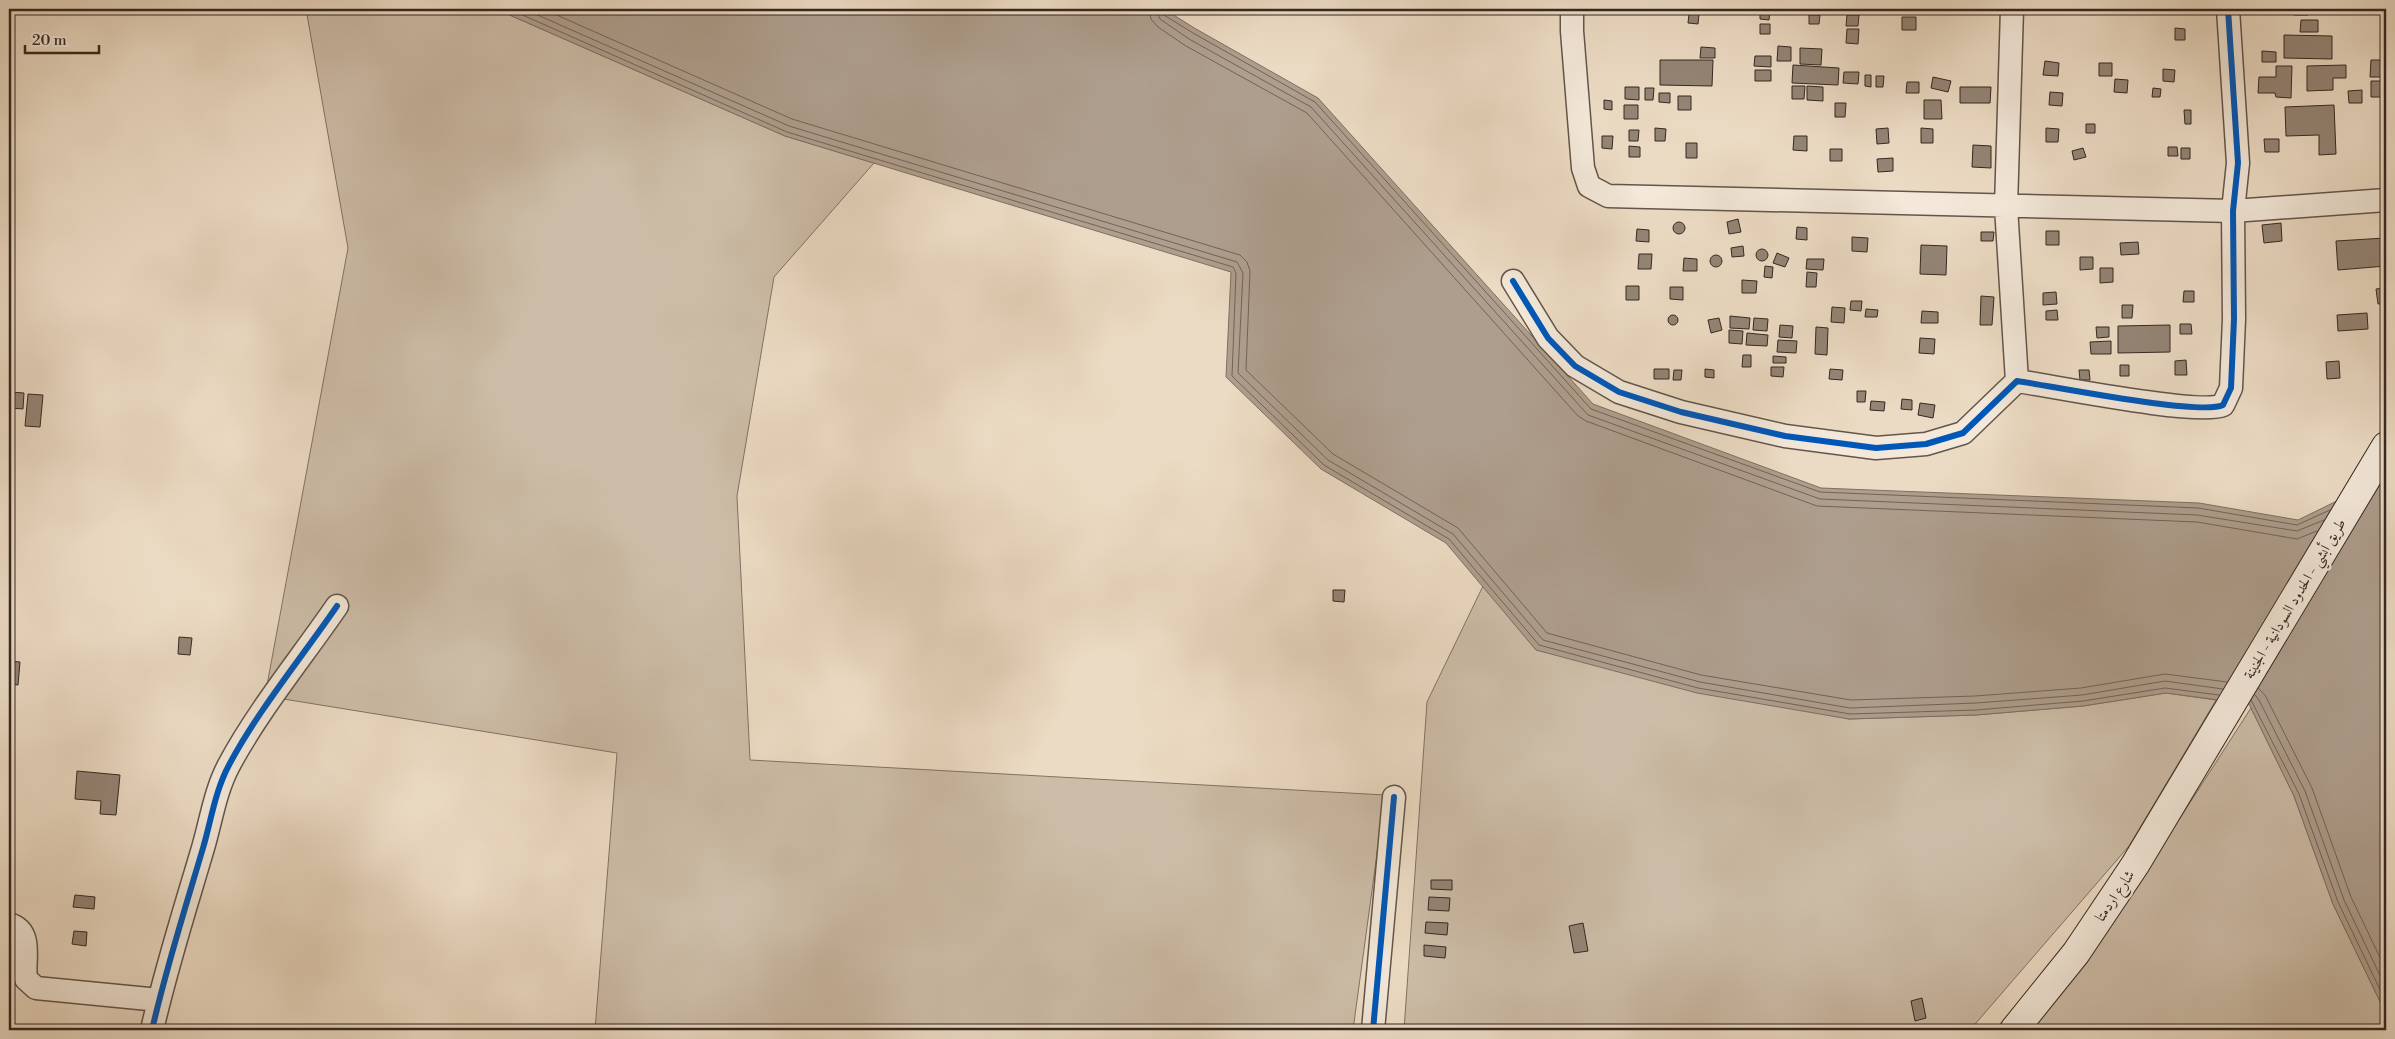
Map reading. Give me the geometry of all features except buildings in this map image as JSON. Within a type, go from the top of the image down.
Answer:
[{"type":"main road","name":"طريق أبشي - الحدود السودانية - الجنينة","points":[[2203,752],[2386,446]]},
{"type":"main road","name":"شارع اردمتا","points":[[2014,1030],[2076,953],[2135,865],[2203,752]]},
{"type":"street","points":[[1572,9],[1572,31],[1583,168],[1589,186],[1608,196],[2233,211],[2386,200]]},
{"type":"street","points":[[1513,282],[1548,338],[1575,366],[1619,392],[1681,412],[1785,436],[1876,448],[1926,444],[1963,433],[2017,381],[2006,207],[2012,9]]},
{"type":"street","points":[[2017,381],[2195,408],[2218,408],[2224,405],[2231,388],[2234,319],[2233,211],[2238,148],[2228,9]]},
{"type":"street","points":[[152,1030],[217,793],[228,767],[242,742],[337,606]]},
{"type":"street","points":[[1373,1030],[1394,798]]},
{"type":"street","points":[[9,924],[22,934],[26,946],[26,979],[36,988],[159,1000]]},
{"type":"shaded area","points":[[306,9],[496,9],[785,136],[874,163],[774,277],[737,496],[750,760],[1385,795],[1353,1030],[595,1030],[617,753],[265,696],[348,248]]},
{"type":"shaded area","points":[[1483,586],[1536,650],[1849,719],[1976,715],[2083,706],[2166,693],[2216,700],[2129,846],[1970,1030],[1404,1030],[1427,702]]},
{"type":"shaded area","points":[[2251,708],[2294,796],[2333,904],[2386,1014],[2386,1030],[2032,1030],[2115,919]]},
{"type":"water","points":[[496,9],[1164,9],[1318,98],[1593,404],[1821,488],[2199,503],[2298,520],[2386,477],[2386,1014],[2333,904],[2294,796],[2249,704],[2166,693],[2083,706],[1976,715],[1849,719],[1697,693],[1536,650],[1446,543],[1321,469],[1226,377],[1231,272],[785,136]]},
{"type":"cycle path","points":[[1513,281],[1548,338],[1575,366],[1619,392],[1681,412],[1785,436],[1876,448],[1926,444],[1963,433],[2017,381],[2157,404],[2186,407],[2223,405],[2231,388],[2234,319],[2233,211],[2238,163],[2228,9]]},
{"type":"cycle path","points":[[152,1030],[224,775],[253,725],[337,606]]},
{"type":"cycle path","points":[[1373,1030],[1394,797]]}]
